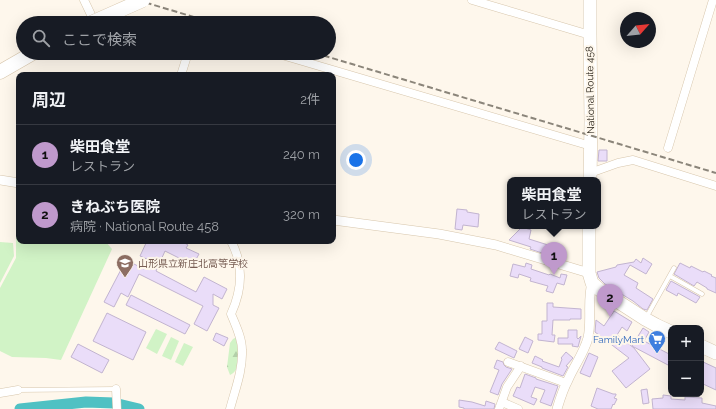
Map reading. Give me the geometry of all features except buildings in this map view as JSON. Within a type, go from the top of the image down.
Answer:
[{"type":"highway","points":[[107,16],[143,0]]},
{"type":"highway","name":"National Route 458","points":[[590,0],[590,177]]},
{"type":"highway","points":[[0,72],[21,60]]},
{"type":"highway","points":[[589,229],[590,278],[600,290],[645,319],[668,331]]},
{"type":"highway","points":[[704,347],[716,353]]},
{"type":"street","points":[[84,0],[91,16]]},
{"type":"street","points":[[472,0],[590,35]]},
{"type":"street","points":[[668,148],[713,0]]},
{"type":"street","points":[[182,72],[186,60]]},
{"type":"street","points":[[298,60],[591,146]]},
{"type":"street","points":[[590,177],[618,163],[633,160],[716,186]]},
{"type":"street","points":[[0,180],[16,183]]},
{"type":"street","points":[[336,220],[439,234],[496,245],[590,278],[590,320],[588,338],[566,383],[557,409]]},
{"type":"street","points":[[230,409],[242,359],[240,336],[231,314],[239,292],[241,276],[239,262],[232,244]]},
{"type":"street","points":[[508,362],[566,383]]},
{"type":"street","points":[[518,409],[500,406],[508,388],[521,366]]},
{"type":"street","points":[[116,388],[117,409]]},
{"type":"street","points":[[0,393],[18,390]]},
{"type":"lane","points":[[645,319],[674,268]]},
{"type":"lane","points":[[670,276],[702,294]]},
{"type":"lane","points":[[18,390],[116,388]]},
{"type":"green space","points":[[0,242],[13,243],[14,256],[0,283]]},
{"type":"green space","points":[[16,244],[108,244],[112,249],[61,360],[12,357],[0,351],[0,288],[16,258]]},
{"type":"green space","points":[[156,329],[167,334],[157,354],[146,348]]},
{"type":"green space","points":[[171,337],[179,341],[171,360],[162,356]]},
{"type":"green space","points":[[237,337],[239,353],[238,364],[237,368],[230,375],[227,367],[230,343]]},
{"type":"green space","points":[[184,343],[193,347],[183,366],[175,362]]},
{"type":"waterway","points":[[20,409],[86,402],[114,403],[139,409]]},
{"type":"railway","points":[[137,0],[191,16]]},
{"type":"railway","points":[[336,59],[716,173]]},
{"type":"place","name":"柴田食堂","points":[[554,275]]},
{"type":"place","name":"山形県立新庄北高等学校","points":[[125,278]]},
{"type":"place","name":"きねぶち医院","points":[[610,317]]},
{"type":"place","name":"FamilyMart","points":[[657,354]]}]
